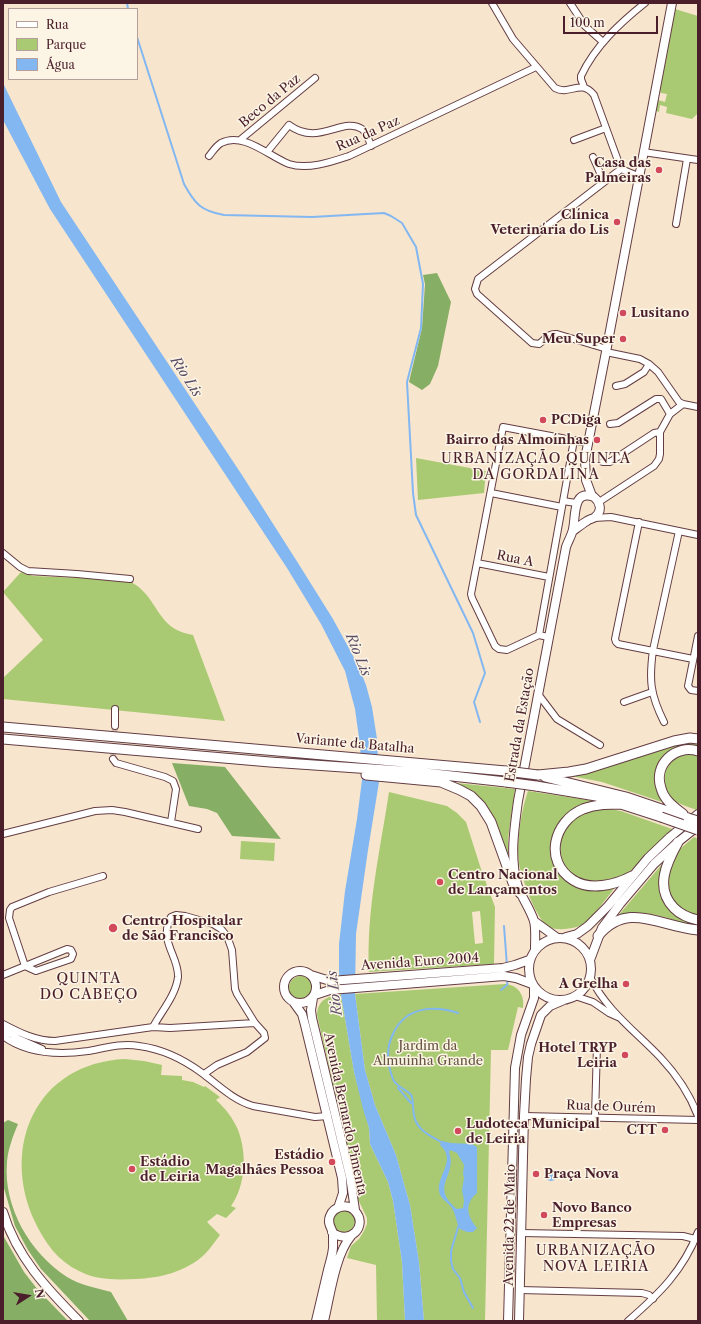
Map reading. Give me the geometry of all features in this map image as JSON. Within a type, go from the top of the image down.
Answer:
[{"type":"highway","name":"Variante da Batalha","points":[[3,727],[418,762],[538,775],[618,795],[698,821]]},
{"type":"highway","points":[[538,775],[582,770],[674,741],[690,738],[698,739]]},
{"type":"highway","name":"Variante da Batalha","points":[[3,739],[416,776]]},
{"type":"highway","points":[[688,818],[675,808],[664,796],[659,782],[659,774],[664,761],[674,753],[688,749],[698,751]]},
{"type":"highway","points":[[416,776],[452,786],[466,792],[476,800],[491,822],[512,883],[520,893]]},
{"type":"highway","points":[[416,776],[506,782],[596,796],[698,830]]},
{"type":"highway","points":[[623,804],[596,805],[576,812],[569,818],[559,831],[556,839],[556,857],[565,874],[582,884],[592,886],[617,883],[632,876]]},
{"type":"highway","points":[[678,842],[667,864],[664,877],[665,893],[671,905],[680,914],[698,920]]},
{"type":"highway","points":[[598,936],[613,922],[621,919],[637,917],[645,917],[680,927],[698,930]]},
{"type":"main road","points":[[592,519],[581,518],[576,507],[582,497],[586,480],[585,459],[672,3]]},
{"type":"main road","points":[[573,531],[592,519],[598,513],[599,505],[592,496],[586,480]]},
{"type":"main road","points":[[582,497],[585,495],[592,496]]},
{"type":"main road","name":"Estrada da Estação","points":[[535,949],[534,921],[520,893],[513,859],[514,832],[548,637],[566,547],[573,531],[576,507]]},
{"type":"main road","points":[[566,937],[583,947],[588,955],[591,971],[590,977],[584,988],[575,996],[564,1000],[554,1000],[546,997],[533,986],[529,976],[529,960],[535,949],[548,939],[577,934],[588,926],[608,906],[659,846],[698,814]]},
{"type":"main road","points":[[590,960],[598,936],[605,922],[654,864],[698,826]]},
{"type":"main road","name":"Estrada da Estação","points":[[534,921],[556,937]]},
{"type":"main road","name":"Avenida Euro 2004","points":[[311,975],[330,981],[503,968],[529,960]]},
{"type":"main road","points":[[302,971],[311,975],[316,984],[314,996],[308,1002],[303,1004],[294,1003],[284,991],[284,986],[288,977],[292,973],[302,971]]},
{"type":"main road","name":"Avenida Euro 2004","points":[[314,996],[325,991],[504,976],[516,978],[533,986]]},
{"type":"main road","name":"Avenida 22 de Maio","points":[[508,1321],[515,1068],[521,1035],[534,998],[533,986]]},
{"type":"main road","name":"Avenida Bernardo Pimenta","points":[[314,996],[311,1010],[312,1018],[348,1169],[355,1210],[358,1214],[360,1224],[358,1229],[344,1245],[339,1256],[324,1321]]},
{"type":"main road","name":"Avenida 22 de Maio","points":[[519,1321],[524,1116],[528,1058],[541,1015],[553,1004],[564,1000]]},
{"type":"main road","name":"Avenida Bernardo Pimenta","points":[[294,1003],[302,1014],[306,1025],[342,1178],[342,1193],[338,1208]]},
{"type":"main road","name":"Avenida Bernardo Pimenta","points":[[316,1321],[333,1247],[329,1219],[333,1211],[338,1208],[347,1206],[355,1210]]},
{"type":"main road","points":[[3,1212],[16,1244],[36,1274],[79,1321]]},
{"type":"main road","points":[[332,1232],[341,1237],[351,1236]]},
{"type":"street","points":[[500,3],[493,4],[513,40],[557,90],[567,91],[584,87]]},
{"type":"street","points":[[570,3],[585,26],[603,42]]},
{"type":"street","points":[[638,176],[621,169],[594,95],[591,91],[584,87],[581,76],[603,42],[624,20],[645,3]]},
{"type":"street","name":"Rua da Paz","points":[[240,140],[268,152],[290,164],[310,166],[335,161],[371,146],[536,67]]},
{"type":"street","name":"Beco da Paz","points":[[240,140],[315,78]]},
{"type":"street","points":[[268,152],[289,126],[295,130],[310,134],[319,134],[344,127],[356,127],[367,135],[371,146]]},
{"type":"street","points":[[574,140],[606,128]]},
{"type":"street","points":[[209,156],[216,146],[222,142],[240,140]]},
{"type":"street","points":[[643,152],[698,160]]},
{"type":"street","points":[[593,157],[604,182]]},
{"type":"street","points":[[676,224],[687,159]]},
{"type":"street","points":[[621,169],[478,279],[476,289],[477,294],[532,343],[539,344],[547,336],[557,334],[640,359],[649,364],[658,372],[675,398],[685,405],[698,407]]},
{"type":"street","points":[[616,386],[625,384],[644,372],[649,364]]},
{"type":"street","points":[[610,424],[618,423],[656,399],[661,399],[670,414]]},
{"type":"street","points":[[611,517],[599,505],[654,466],[659,459],[660,454],[660,435],[670,414],[685,405]]},
{"type":"street","points":[[548,637],[539,635],[507,650],[499,649],[495,646],[472,598],[477,563],[503,427],[588,443]]},
{"type":"street","points":[[603,462],[610,462],[654,433],[660,435]]},
{"type":"street","points":[[539,635],[574,440]]},
{"type":"street","points":[[491,493],[576,507]]},
{"type":"street","points":[[592,519],[611,517],[698,535]]},
{"type":"street","points":[[638,522],[615,639],[616,642],[618,644],[693,659]]},
{"type":"street","points":[[664,722],[652,692],[651,668],[653,650],[679,531]]},
{"type":"street","points":[[3,553],[20,567],[28,571],[130,579]]},
{"type":"street","name":"Rua A","points":[[477,563],[549,577]]},
{"type":"street","points":[[698,636],[688,686],[689,689],[698,691]]},
{"type":"street","points":[[624,702],[652,692]]},
{"type":"street","points":[[538,694],[557,719],[600,745]]},
{"type":"street","points":[[115,709],[115,726]]},
{"type":"street","points":[[113,759],[116,763],[166,777],[173,781],[176,788],[171,822]]},
{"type":"street","points":[[3,834],[104,810],[125,812],[198,829]]},
{"type":"street","points":[[3,975],[25,966],[67,949],[71,950],[73,954],[72,959],[36,971],[25,966],[9,918],[12,907],[49,892],[103,876]]},
{"type":"street","points":[[153,1027],[175,989],[178,979],[178,970],[167,939],[169,921],[171,917],[176,915],[185,916],[213,924],[221,929],[227,936],[232,950],[235,989],[255,1023],[264,1033],[265,1038],[247,1052],[217,1064],[204,1074]]},
{"type":"street","points":[[590,977],[600,995],[618,1017],[666,1064],[683,1086],[698,1116]]},
{"type":"street","points":[[575,996],[593,1002],[609,1013],[618,1017]]},
{"type":"street","points":[[3,1024],[19,1033],[36,1039],[55,1042],[153,1027],[170,1028],[255,1023]]},
{"type":"street","points":[[3,1029],[50,1053]]},
{"type":"street","points":[[3,1035],[19,1033]]},
{"type":"street","points":[[3,1035],[23,1047],[50,1053],[71,1053],[117,1045],[138,1046],[171,1055],[189,1064],[234,1098],[243,1103],[315,1117],[328,1116]]},
{"type":"street","points":[[595,1118],[597,1044]]},
{"type":"street","name":"Rua de Ourém","points":[[524,1116],[698,1120]]},
{"type":"street","points":[[628,1321],[668,1283],[678,1270],[698,1232]]},
{"type":"street","points":[[521,1233],[683,1236],[695,1239]]},
{"type":"street","points":[[520,1290],[642,1293],[653,1298]]},
{"type":"green space","points":[[675,9],[698,16],[698,113],[692,119],[666,113],[667,107],[660,105],[659,112],[656,111],[658,100],[665,102],[667,94],[661,93],[660,91]]},
{"type":"green space","points":[[437,273],[451,302],[438,366],[430,384],[422,390],[409,382],[422,328],[425,284],[423,275]]},
{"type":"green space","points":[[416,458],[486,471],[484,493],[418,500]]},
{"type":"green space","points":[[21,572],[33,576],[127,580],[136,585],[149,597],[162,618],[168,624],[179,631],[193,635],[225,721],[3,699],[3,678],[43,640],[3,592]]},
{"type":"green space","points":[[686,742],[698,743],[698,747],[660,763],[665,803],[602,782],[571,776],[674,745]]},
{"type":"green space","points":[[690,754],[698,756],[697,810],[682,805],[674,800],[669,795],[665,782],[666,769],[669,763],[680,755]]},
{"type":"green space","points":[[172,763],[225,767],[281,839],[232,836],[217,813],[207,809],[189,806]]},
{"type":"green space","points":[[456,783],[515,789],[508,838],[508,856],[500,832],[490,814],[476,798]]},
{"type":"green space","points":[[528,791],[594,801],[583,805],[562,820],[556,829],[552,840],[553,854],[581,888],[600,890],[616,886],[586,922],[574,928],[557,929],[549,927],[544,923],[539,916],[526,888],[519,862],[518,839],[521,818]]},
{"type":"green space","name":"Centro Nacional de Lançamentos","points":[[389,792],[447,806],[466,822],[495,907],[494,964],[369,972],[372,904]],"holes":[[[480,911],[483,943],[475,944],[472,912]]]},
{"type":"green space","points":[[604,808],[621,811],[672,829],[635,867],[624,875],[600,882],[581,879],[568,870],[562,856],[561,840],[568,825],[582,814]]},
{"type":"green space","points":[[694,837],[698,839],[698,916],[682,912],[669,895],[667,884],[673,858],[681,848]]},
{"type":"green space","points":[[241,841],[275,843],[274,861],[240,859]]},
{"type":"green space","points":[[663,863],[663,897],[698,923],[698,926],[646,913],[633,913],[617,917]]},
{"type":"green space","points":[[301,976],[309,980],[313,988],[309,996],[301,1000],[293,996],[289,988],[293,980]]},
{"type":"green space","name":"Jardim da Almuinha Grande","points":[[505,984],[514,986],[520,992],[523,999],[523,1008],[518,1007],[508,1050],[491,1050],[485,1321],[424,1321],[419,1262],[410,1205],[396,1155],[375,1105],[365,1070],[355,994]]},
{"type":"green space","points":[[341,995],[354,1072],[369,1128],[370,1144],[388,1182],[393,1201],[402,1262],[405,1321],[377,1321],[376,1265],[347,1258],[351,1246],[359,1239],[364,1231],[367,1224],[367,1218],[356,1195],[349,1152],[317,1015],[319,1005],[324,999]]},
{"type":"green space","name":"Estádio de Leiria","points":[[125,1059],[162,1065],[161,1075],[182,1076],[182,1080],[193,1082],[204,1087],[205,1086],[220,1097],[216,1100],[223,1106],[234,1121],[241,1139],[244,1169],[240,1188],[231,1206],[236,1208],[226,1218],[217,1214],[207,1222],[220,1235],[205,1254],[198,1260],[181,1270],[154,1277],[128,1279],[99,1278],[71,1267],[58,1257],[43,1237],[35,1222],[25,1194],[22,1165],[25,1139],[34,1114],[48,1093],[68,1076],[94,1064]]},
{"type":"green space","points":[[8,1120],[18,1124],[8,1152],[7,1179],[9,1196],[14,1212],[22,1227],[41,1255],[67,1277],[83,1284],[111,1292],[128,1321],[90,1321],[41,1269],[28,1250],[15,1226],[3,1185],[3,1123]]},
{"type":"green space","points":[[344,1210],[352,1213],[355,1221],[352,1229],[344,1232],[336,1229],[333,1221],[336,1213]]},
{"type":"green space","points":[[3,1237],[24,1272],[38,1290],[68,1321],[3,1321]]},
{"type":"water","name":"Rio Lis","points":[[3,83],[61,202],[242,475],[298,563],[333,619],[358,665],[366,685],[372,707],[377,739],[379,782],[356,934],[355,994],[365,1070],[375,1105],[396,1155],[410,1205],[419,1262],[424,1321],[405,1321],[402,1262],[393,1201],[388,1182],[370,1144],[369,1128],[354,1072],[341,995],[339,944],[345,891],[362,780],[360,745],[355,709],[345,671],[321,624],[287,568],[50,209],[3,120]]},
{"type":"water","points":[[442,1141],[472,1144],[477,1147],[477,1193],[470,1201],[468,1210],[471,1219],[477,1228],[473,1232],[467,1232],[460,1229],[452,1208],[440,1194],[439,1185],[447,1162],[447,1156],[440,1145]],"holes":[[[450,1150],[457,1153],[464,1165],[462,1190],[464,1201],[463,1208],[457,1209],[449,1201],[445,1194],[446,1181],[451,1160],[449,1152]]]},
{"type":"water","points":[[549,1169],[553,1169],[557,1175],[553,1181],[549,1181],[545,1177],[545,1173]]},
{"type":"waterway","points":[[127,3],[128,8]]},
{"type":"waterway","points":[[138,40],[184,184],[195,202],[204,209],[224,215],[312,217],[384,213],[402,223],[416,247],[423,284],[421,328],[407,382],[413,493],[416,515],[473,633],[485,673],[474,702],[480,722]]},
{"type":"waterway","points":[[504,926],[507,966]]},
{"type":"waterway","points":[[501,990],[507,985],[508,978]]},
{"type":"waterway","points":[[443,1143],[421,1129],[415,1120],[411,1095],[409,1092],[397,1085],[393,1079],[389,1068],[388,1050],[391,1039],[398,1025],[412,1013],[429,1009],[448,1010],[458,1013]]},
{"type":"waterway","points":[[398,1088],[411,1103]]},
{"type":"waterway","points":[[459,1224],[451,1251],[451,1261],[453,1269],[460,1278],[464,1292],[473,1308]]},
{"type":"tunnel","points":[[113,759],[115,726]]},
{"type":"place","name":"Casa das Palmeiras","points":[[659,170]]},
{"type":"place","name":"Clínica Veterinária do Lis","points":[[617,222]]},
{"type":"place","name":"Lusitano","points":[[623,313]]},
{"type":"place","name":"Meu Super","points":[[623,339]]},
{"type":"place","name":"PCDiga","points":[[543,420]]},
{"type":"place","name":"Bairro das Almoínhas","points":[[597,440]]},
{"type":"place","name":"Centro Nacional de Lançamentos","points":[[440,882]]},
{"type":"place","name":"Centro Hospitalar de São Francisco","points":[[113,928]]},
{"type":"place","name":"A Grelha","points":[[626,984]]},
{"type":"place","name":"Hotel TRYP Leiria","points":[[625,1055]]},
{"type":"place","name":"CTT","points":[[665,1130]]},
{"type":"place","name":"Ludoteca Municipal de Leiria","points":[[458,1131]]},
{"type":"place","name":"Estádio Magalhães Pessoa","points":[[332,1162]]},
{"type":"place","name":"Estádio de Leiria","points":[[132,1169]]},
{"type":"place","name":"Praça Nova","points":[[536,1174]]},
{"type":"place","name":"Novo Banco Empresas","points":[[544,1215]]},
{"type":"district","name":"URBANIZAÇÃO QUINTA DA GORDALINA","points":[[536,468]]},
{"type":"district","name":"QUINTA DO CABEÇO","points":[[89,988]]},
{"type":"district","name":"URBANIZAÇÃO NOVA LEIRIA","points":[[596,1260]]}]
